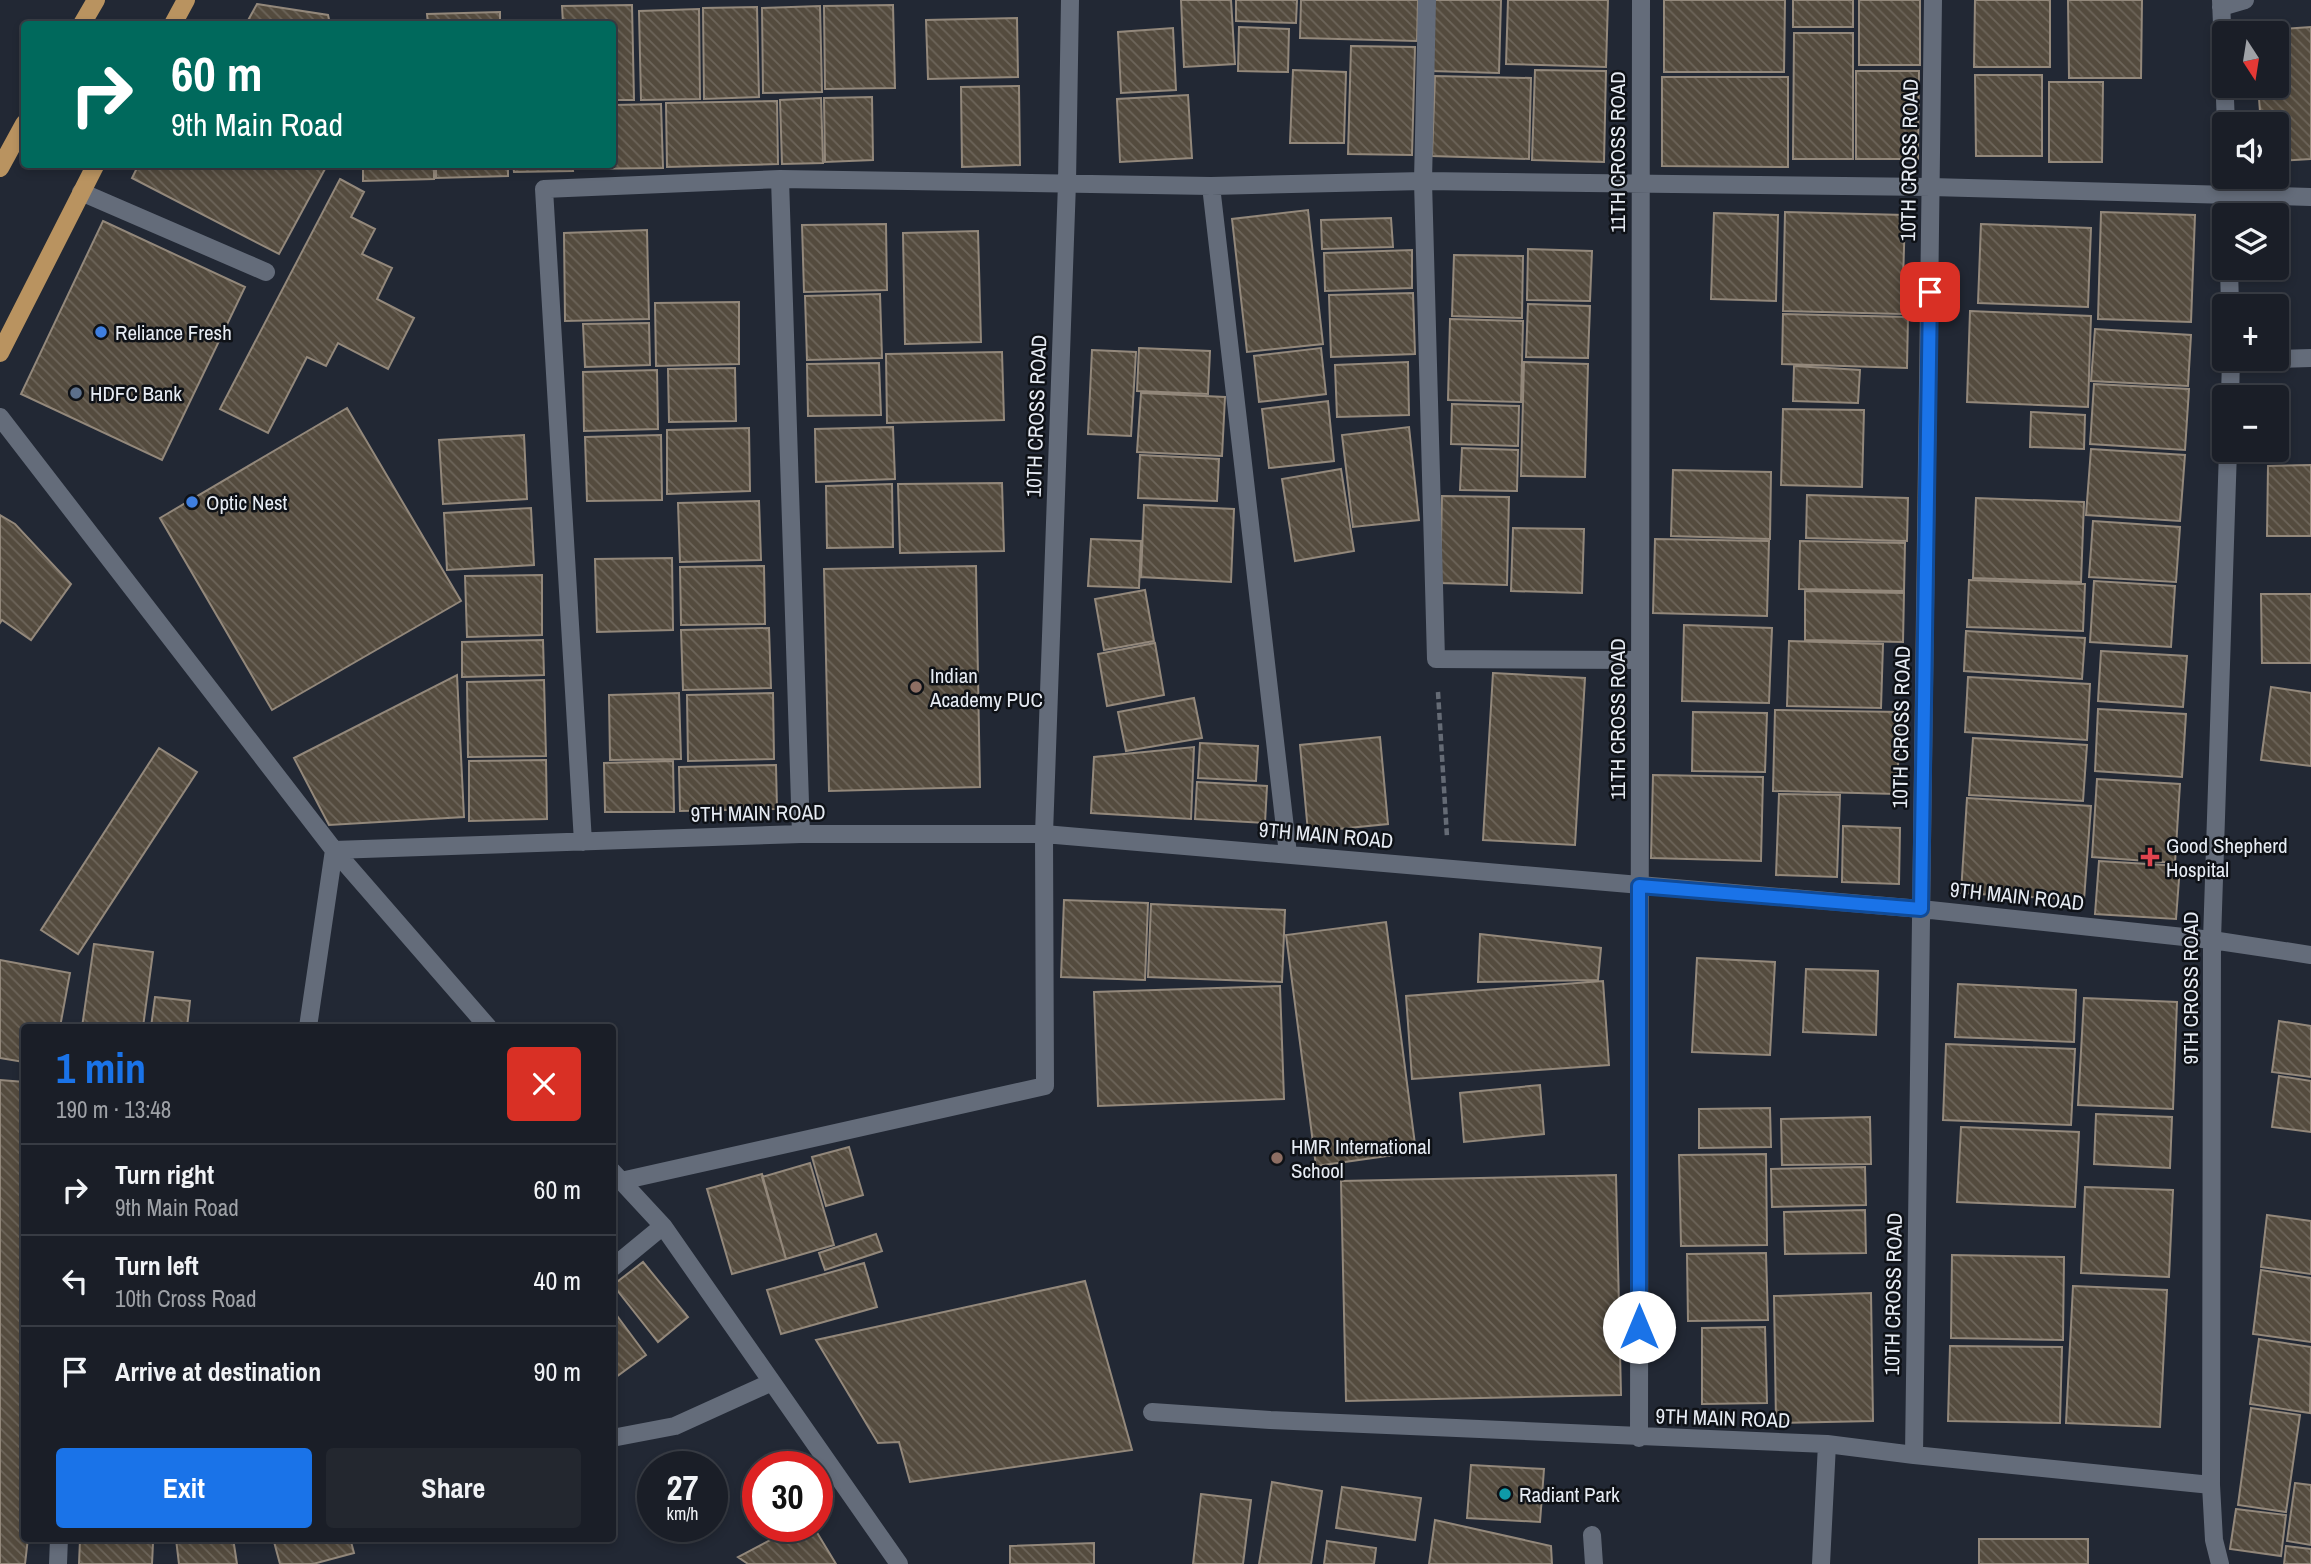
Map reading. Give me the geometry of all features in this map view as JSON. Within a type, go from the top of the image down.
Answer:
[{"type":"main road","points":[[84,21],[96,0]]},
{"type":"main road","points":[[175,21],[186,0]]},
{"type":"main road","points":[[1,165],[21,129]]},
{"type":"main road","points":[[0,353],[94,168]]},
{"type":"street","name":"10TH CROSS ROAD","points":[[617,1176],[1045,1086],[1044,834],[1067,183],[1070,0]]},
{"type":"street","points":[[1427,0],[1423,181],[1436,659],[1639,660]]},
{"type":"street","name":"11TH CROSS ROAD","points":[[1639,1438],[1641,0]]},
{"type":"street","name":"10TH CROSS ROAD","points":[[1914,1455],[1934,0]]},
{"type":"street","points":[[2225,112],[2221,3],[2245,0]]},
{"type":"street","points":[[780,180],[801,834]]},
{"type":"street","points":[[583,842],[544,189],[780,180],[1211,186],[1423,181],[1931,187],[2212,186]]},
{"type":"street","points":[[1211,186],[1288,854]]},
{"type":"street","points":[[2251,189],[2311,197]]},
{"type":"street","points":[[82,192],[266,272]]},
{"type":"street","points":[[2289,359],[2311,358]]},
{"type":"street","points":[[0,416],[334,850],[485,1024]]},
{"type":"street","name":"9TH CROSS ROAD","points":[[2211,1485],[2212,940],[2228,462]]},
{"type":"street","name":"9TH MAIN ROAD","points":[[334,850],[801,834],[1044,834],[1921,909],[2212,940],[2311,955]]},
{"type":"street","points":[[309,1024],[334,850]]},
{"type":"street","points":[[617,1176],[663,1226],[899,1564]]},
{"type":"street","points":[[616,1265],[663,1226]]},
{"type":"street","points":[[616,1437],[676,1426],[772,1382]]},
{"type":"street","name":"9TH MAIN ROAD","points":[[1152,1412],[1639,1438],[1827,1444],[2211,1485]]},
{"type":"street","points":[[1821,1564],[1827,1444]]},
{"type":"street","points":[[2211,1485],[2214,1540],[2220,1564]]},
{"type":"street","points":[[1592,1535],[1594,1564]]},
{"type":"street","points":[[58,1564],[59,1542]]},
{"type":"path","points":[[1436,659],[1449,870]]},
{"type":"building","points":[[1181,0],[1231,0],[1235,64],[1184,67]]},
{"type":"building","points":[[1236,0],[1297,0],[1296,23],[1236,21]]},
{"type":"building","points":[[1301,0],[1418,0],[1417,41],[1300,38]]},
{"type":"building","points":[[1433,0],[1501,0],[1499,73],[1431,71]]},
{"type":"building","points":[[1508,0],[1608,0],[1606,67],[1506,64]]},
{"type":"building","points":[[1664,0],[1785,0],[1784,72],[1664,72]]},
{"type":"building","points":[[1793,0],[1853,0],[1853,27],[1793,27]]},
{"type":"building","points":[[1859,0],[1920,0],[1920,65],[1859,65]]},
{"type":"building","points":[[1975,0],[2050,0],[2050,67],[1974,67]]},
{"type":"building","points":[[2068,0],[2142,0],[2141,78],[2069,78]]},
{"type":"building","points":[[257,4],[328,15],[329,21],[248,21]]},
{"type":"building","points":[[632,5],[634,100],[616,100],[616,21],[563,21],[562,6]]},
{"type":"building","points":[[893,5],[895,88],[825,89],[824,6]]},
{"type":"building","points":[[820,6],[822,92],[763,93],[762,8]]},
{"type":"building","points":[[757,7],[759,97],[704,99],[703,8]]},
{"type":"building","points":[[699,9],[700,99],[641,100],[639,11]]},
{"type":"building","points":[[500,12],[500,21],[428,21],[427,14]]},
{"type":"building","points":[[1017,18],[1018,77],[928,79],[926,20]]},
{"type":"building","points":[[1239,27],[1289,29],[1288,72],[1238,71]]},
{"type":"building","points":[[2311,27],[2311,159],[2289,160],[2289,112],[2260,112],[2259,98],[2289,98],[2289,29]]},
{"type":"building","points":[[1173,28],[1176,90],[1121,93],[1118,32]]},
{"type":"building","points":[[1794,33],[1853,33],[1853,159],[1793,159]]},
{"type":"building","points":[[1351,46],[1415,47],[1412,155],[1348,154]]},
{"type":"building","points":[[1293,70],[1346,72],[1344,143],[1290,143]]},
{"type":"building","points":[[1535,70],[1606,71],[1604,162],[1532,160]]},
{"type":"building","points":[[1856,71],[1919,71],[1918,159],[1856,159]]},
{"type":"building","points":[[1975,75],[2042,75],[2042,156],[1976,156]]},
{"type":"building","points":[[1435,76],[1531,78],[1529,159],[1432,156]]},
{"type":"building","points":[[1662,77],[1788,77],[1788,167],[1662,166]]},
{"type":"building","points":[[2049,82],[2103,82],[2102,162],[2049,162]]},
{"type":"building","points":[[1019,86],[1020,165],[962,167],[961,87]]},
{"type":"building","points":[[1188,95],[1192,158],[1120,162],[1117,99]]},
{"type":"building","points":[[872,97],[873,160],[825,162],[824,98]]},
{"type":"building","points":[[821,98],[823,163],[782,164],[780,100]]},
{"type":"building","points":[[777,101],[778,164],[667,167],[666,103]]},
{"type":"building","points":[[661,104],[663,168],[578,169],[616,168],[616,105]]},
{"type":"building","points":[[137,168],[325,168],[279,254],[132,178]]},
{"type":"building","points":[[363,168],[434,168],[434,179],[363,181]]},
{"type":"building","points":[[436,168],[508,168],[508,176],[436,178]]},
{"type":"building","points":[[514,168],[573,168],[573,171],[514,172]]},
{"type":"building","points":[[340,179],[364,192],[351,217],[375,229],[362,254],[392,268],[377,299],[414,318],[388,369],[338,343],[326,366],[307,357],[268,433],[220,409]]},
{"type":"building","points":[[1308,210],[1323,344],[1247,352],[1232,219]]},
{"type":"building","points":[[1785,212],[1905,215],[1902,314],[1783,311]]},
{"type":"building","points":[[2101,212],[2195,215],[2191,322],[2098,319]]},
{"type":"building","points":[[1714,213],[1778,215],[1776,301],[1711,299]]},
{"type":"building","points":[[1391,218],[1393,247],[1322,249],[1321,220]]},
{"type":"building","points":[[103,221],[245,287],[162,460],[21,394]]},
{"type":"building","points":[[886,224],[887,290],[804,292],[802,225]]},
{"type":"building","points":[[1981,224],[2091,228],[2088,307],[1978,303]]},
{"type":"building","points":[[647,230],[649,319],[565,321],[564,233]]},
{"type":"building","points":[[978,231],[981,342],[905,344],[903,233]]},
{"type":"building","points":[[1528,249],[1592,251],[1590,301],[1527,300]]},
{"type":"building","points":[[1412,250],[1412,288],[1325,291],[1324,253]]},
{"type":"building","points":[[1454,255],[1523,256],[1522,318],[1452,316]]},
{"type":"building","points":[[1413,293],[1415,354],[1331,357],[1329,295]]},
{"type":"building","points":[[880,294],[882,358],[807,360],[805,296]]},
{"type":"building","points":[[739,302],[739,364],[656,366],[655,303]]},
{"type":"building","points":[[1528,304],[1590,306],[1588,358],[1526,357]]},
{"type":"building","points":[[1970,311],[2091,316],[2088,407],[1967,402]]},
{"type":"building","points":[[1783,314],[1908,317],[1907,368],[1782,364]]},
{"type":"building","points":[[1450,319],[1523,321],[1521,402],[1448,400]]},
{"type":"building","points":[[649,323],[650,365],[585,367],[583,324]]},
{"type":"building","points":[[2095,329],[2191,335],[2188,386],[2091,381]]},
{"type":"building","points":[[1139,348],[1210,351],[1208,394],[1137,391]]},
{"type":"building","points":[[1321,348],[1326,394],[1259,402],[1254,356]]},
{"type":"building","points":[[1092,350],[1136,352],[1131,436],[1088,434]]},
{"type":"building","points":[[1002,352],[1004,420],[887,423],[886,354]]},
{"type":"building","points":[[1408,362],[1409,415],[1337,417],[1335,365]]},
{"type":"building","points":[[1524,362],[1588,364],[1585,477],[1521,476]]},
{"type":"building","points":[[879,363],[881,415],[808,416],[807,364]]},
{"type":"building","points":[[1794,366],[1860,370],[1858,403],[1793,401]]},
{"type":"building","points":[[735,368],[736,421],[669,422],[668,369]]},
{"type":"building","points":[[657,370],[658,429],[584,431],[583,372]]},
{"type":"building","points":[[2094,384],[2189,389],[2185,450],[2090,444]]},
{"type":"building","points":[[1141,393],[1225,397],[1222,456],[1137,452]]},
{"type":"building","points":[[1328,401],[1334,461],[1269,468],[1262,409]]},
{"type":"building","points":[[1452,404],[1519,406],[1518,446],[1451,444]]},
{"type":"building","points":[[347,408],[461,601],[272,710],[160,518]]},
{"type":"building","points":[[1783,409],[1864,410],[1862,487],[1781,485]]},
{"type":"building","points":[[2031,412],[2085,415],[2084,449],[2030,447]]},
{"type":"building","points":[[893,427],[895,479],[816,482],[815,429]]},
{"type":"building","points":[[1409,427],[1419,520],[1353,527],[1342,435]]},
{"type":"building","points":[[749,428],[750,491],[667,494],[667,430]]},
{"type":"building","points":[[524,435],[527,499],[443,504],[439,440]]},
{"type":"building","points":[[661,435],[662,500],[587,501],[585,437]]},
{"type":"building","points":[[1462,448],[1518,450],[1517,491],[1460,490]]},
{"type":"building","points":[[2091,449],[2185,455],[2180,521],[2086,515]]},
{"type":"building","points":[[1140,455],[1219,459],[1217,501],[1138,498]]},
{"type":"building","points":[[2311,465],[2311,536],[2267,536],[2268,466]]},
{"type":"building","points":[[1341,469],[1354,551],[1295,561],[1282,479]]},
{"type":"building","points":[[1673,470],[1771,472],[1770,539],[1671,536]]},
{"type":"building","points":[[1002,483],[1004,551],[900,553],[898,484]]},
{"type":"building","points":[[892,484],[893,547],[827,548],[826,486]]},
{"type":"building","points":[[1807,495],[1908,498],[1907,541],[1806,538]]},
{"type":"building","points":[[1442,496],[1509,497],[1507,585],[1440,583]]},
{"type":"building","points":[[1976,498],[2084,502],[2081,582],[1973,578]]},
{"type":"building","points":[[759,501],[761,560],[680,562],[678,503]]},
{"type":"building","points":[[1144,505],[1234,509],[1231,582],[1141,577]]},
{"type":"building","points":[[531,508],[534,565],[447,570],[444,513]]},
{"type":"building","points":[[0,515],[15,524],[71,584],[31,640],[2,620],[0,623]]},
{"type":"building","points":[[2093,521],[2180,527],[2176,582],[2089,577]]},
{"type":"building","points":[[1513,528],[1584,529],[1582,593],[1511,591]]},
{"type":"building","points":[[1091,539],[1141,541],[1139,588],[1088,586]]},
{"type":"building","points":[[1655,539],[1769,541],[1767,616],[1653,613]]},
{"type":"building","points":[[1800,541],[1905,543],[1904,591],[1799,589]]},
{"type":"building","points":[[672,558],[673,630],[597,632],[595,559]]},
{"type":"building","points":[[764,566],[765,624],[681,625],[680,567]]},
{"type":"building","name":"Indian Academy PUC","points":[[976,566],[980,787],[829,791],[824,569]]},
{"type":"building","points":[[542,575],[542,635],[467,637],[465,576]]},
{"type":"building","points":[[1969,580],[2085,584],[2083,631],[1967,627]]},
{"type":"building","points":[[2094,581],[2175,586],[2171,647],[2090,642]]},
{"type":"building","points":[[1145,590],[1154,641],[1104,650],[1095,599]]},
{"type":"building","points":[[1805,591],[1904,593],[1903,642],[1805,640]]},
{"type":"building","points":[[2261,594],[2311,594],[2311,663],[2262,663]]},
{"type":"building","points":[[1684,625],[1772,628],[1769,703],[1682,701]]},
{"type":"building","points":[[769,628],[771,688],[683,690],[681,630]]},
{"type":"building","points":[[1966,631],[2085,638],[2082,679],[1964,671]]},
{"type":"building","points":[[543,640],[544,675],[462,677],[462,642]]},
{"type":"building","points":[[1789,641],[1883,644],[1881,708],[1787,706]]},
{"type":"building","points":[[1155,643],[1164,695],[1107,706],[1098,654]]},
{"type":"building","points":[[2101,651],[2187,656],[2183,707],[2098,701]]},
{"type":"building","points":[[1493,673],[1585,678],[1575,845],[1483,840]]},
{"type":"building","points":[[457,675],[464,817],[329,825],[294,758]]},
{"type":"building","points":[[1968,677],[2090,684],[2087,740],[1965,732]]},
{"type":"building","points":[[544,680],[546,756],[468,757],[467,682]]},
{"type":"building","points":[[2271,687],[2311,693],[2311,766],[2261,760]]},
{"type":"building","points":[[679,693],[681,759],[610,760],[609,695]]},
{"type":"building","points":[[773,693],[774,759],[688,761],[687,695]]},
{"type":"building","points":[[1194,698],[1202,738],[1126,751],[1118,712]]},
{"type":"building","points":[[2098,709],[2186,714],[2182,777],[2095,771]]},
{"type":"building","points":[[1775,710],[1900,712],[1897,794],[1773,791]]},
{"type":"building","points":[[1693,712],[1767,713],[1765,772],[1692,771]]},
{"type":"building","points":[[1380,737],[1388,824],[1308,832],[1300,745]]},
{"type":"building","points":[[1973,738],[2087,745],[2083,801],[1969,795]]},
{"type":"building","points":[[1200,743],[1258,746],[1256,781],[1198,778]]},
{"type":"building","points":[[1194,747],[1191,819],[1091,813],[1094,757]]},
{"type":"building","points":[[159,748],[197,772],[78,954],[41,930]]},
{"type":"building","points":[[546,760],[547,819],[469,821],[469,761]]},
{"type":"building","points":[[673,761],[674,812],[605,812],[604,763]]},
{"type":"building","points":[[776,765],[777,809],[680,811],[679,767]]},
{"type":"building","points":[[1653,775],[1763,777],[1761,861],[1651,858]]},
{"type":"building","points":[[2097,779],[2180,784],[2175,863],[2092,857]]},
{"type":"building","points":[[1197,782],[1267,786],[1265,823],[1195,819]]},
{"type":"building","points":[[1779,794],[1840,795],[1837,877],[1776,875]]},
{"type":"building","points":[[1967,798],[2091,806],[2084,900],[1961,893]]},
{"type":"building","points":[[1843,826],[1900,828],[1899,884],[1842,882]]},
{"type":"building","points":[[2099,861],[2180,866],[2176,919],[2095,914]]},
{"type":"building","points":[[1064,900],[1148,903],[1145,980],[1061,977]]},
{"type":"building","points":[[1151,904],[1285,910],[1282,982],[1148,977]]},
{"type":"building","points":[[1386,922],[1416,1152],[1316,1166],[1286,935]]},
{"type":"building","points":[[1480,934],[1601,948],[1598,980],[1478,982]]},
{"type":"building","points":[[94,944],[153,952],[143,1024],[82,1024]]},
{"type":"building","points":[[1697,958],[1775,962],[1770,1055],[1692,1052]]},
{"type":"building","points":[[0,960],[70,973],[61,1024],[21,1024],[21,1062],[0,1058]]},
{"type":"building","points":[[1806,969],[1878,971],[1876,1035],[1803,1032]]},
{"type":"building","points":[[1603,981],[1609,1065],[1412,1079],[1406,996]]},
{"type":"building","points":[[1958,984],[2076,990],[2074,1042],[1955,1037]]},
{"type":"building","points":[[1280,986],[1284,1099],[1098,1106],[1094,992]]},
{"type":"building","points":[[155,997],[190,1001],[187,1024],[151,1024]]},
{"type":"building","points":[[2084,998],[2177,1002],[2173,1109],[2078,1105]]},
{"type":"building","points":[[2279,1021],[2311,1026],[2311,1077],[2272,1072]]},
{"type":"building","points":[[1946,1044],[2075,1049],[2071,1125],[1943,1120]]},
{"type":"building","points":[[2279,1076],[2311,1081],[2311,1132],[2272,1127]]},
{"type":"building","points":[[0,1080],[21,1082],[21,1542],[28,1542],[25,1564],[0,1564]]},
{"type":"building","points":[[1540,1085],[1544,1134],[1464,1142],[1460,1093]]},
{"type":"building","points":[[1770,1108],[1771,1147],[1699,1148],[1699,1109]]},
{"type":"building","points":[[2096,1114],[2172,1117],[2170,1168],[2094,1164]]},
{"type":"building","points":[[1870,1117],[1871,1164],[1782,1165],[1781,1119]]},
{"type":"building","points":[[1961,1127],[2079,1132],[2075,1207],[1957,1202]]},
{"type":"building","points":[[849,1147],[863,1195],[826,1206],[812,1157]]},
{"type":"building","points":[[1766,1154],[1767,1245],[1681,1246],[1679,1155]]},
{"type":"building","points":[[810,1163],[834,1245],[786,1259],[762,1177]]},
{"type":"building","points":[[1865,1167],[1866,1205],[1772,1207],[1771,1169]]},
{"type":"building","points":[[762,1174],[786,1259],[732,1274],[707,1189]]},
{"type":"building","points":[[1616,1175],[1621,1395],[1346,1401],[1341,1181]]},
{"type":"building","points":[[2085,1187],[2173,1190],[2169,1277],[2081,1273]]},
{"type":"building","points":[[1865,1210],[1866,1253],[1785,1254],[1784,1212]]},
{"type":"building","points":[[2267,1215],[2311,1221],[2311,1274],[2261,1267]]},
{"type":"building","points":[[876,1234],[882,1251],[825,1270],[819,1253]]},
{"type":"building","points":[[1766,1253],[1768,1320],[1688,1321],[1687,1254]]},
{"type":"building","points":[[1952,1255],[2064,1257],[2063,1340],[1951,1338]]},
{"type":"building","points":[[643,1262],[688,1317],[658,1342],[616,1289],[616,1283]]},
{"type":"building","points":[[864,1263],[877,1307],[781,1334],[767,1290]]},
{"type":"building","points":[[2261,1270],[2311,1278],[2311,1342],[2253,1334]]},
{"type":"building","points":[[1085,1281],[1132,1450],[910,1482],[899,1442],[878,1443],[816,1340]]},
{"type":"building","points":[[2073,1286],[2167,1290],[2160,1427],[2066,1423]]},
{"type":"building","points":[[1871,1293],[1873,1421],[1776,1423],[1774,1296]]},
{"type":"building","points":[[616,1314],[646,1355],[616,1377]]},
{"type":"building","points":[[1765,1327],[1767,1403],[1702,1404],[1702,1328]]},
{"type":"building","points":[[2259,1339],[2311,1347],[2310,1413],[2250,1404]]},
{"type":"building","points":[[1950,1346],[2062,1347],[2060,1423],[1948,1421]]},
{"type":"building","points":[[2251,1408],[2300,1415],[2286,1512],[2238,1505]]},
{"type":"building","name":"Radiant Park","points":[[1471,1465],[1544,1469],[1540,1522],[1467,1518]]},
{"type":"building","points":[[1272,1482],[1322,1491],[1311,1564],[1259,1564]]},
{"type":"building","points":[[2295,1483],[2311,1485],[2311,1545],[2287,1541]]},
{"type":"building","points":[[1342,1487],[1421,1498],[1415,1540],[1336,1528]]},
{"type":"building","points":[[1201,1494],[1251,1500],[1243,1564],[1193,1564]]},
{"type":"building","points":[[2236,1509],[2286,1515],[2281,1556],[2230,1549]]},
{"type":"building","points":[[1435,1520],[1551,1546],[1552,1564],[1429,1564]]},
{"type":"building","points":[[1979,1539],[2088,1539],[2088,1564],[1979,1564]]},
{"type":"building","points":[[1327,1541],[1376,1548],[1374,1564],[1324,1564]]},
{"type":"building","points":[[80,1542],[153,1543],[152,1564],[79,1564]]},
{"type":"building","points":[[176,1542],[234,1542],[237,1564],[179,1564]]},
{"type":"building","points":[[274,1542],[351,1542],[354,1553],[313,1564],[280,1564]]},
{"type":"building","points":[[767,1542],[823,1542],[836,1564],[748,1564],[738,1557]]},
{"type":"building","points":[[1094,1543],[1094,1564],[1010,1564],[1010,1546]]},
{"type":"building","points":[[2286,1546],[2311,1549],[2311,1564],[2284,1564]]},
{"type":"place","name":"Reliance Fresh","points":[[101,332]]},
{"type":"place","name":"HDFC Bank","points":[[76,393]]},
{"type":"place","name":"Optic Nest","points":[[192,502]]},
{"type":"place","name":"Indian Academy PUC","points":[[916,687]]},
{"type":"place","name":"Good Shepherd Hospital","points":[[2150,857]]},
{"type":"place","name":"HMR International School","points":[[1277,1158]]},
{"type":"place","name":"Radiant Park","points":[[1505,1494]]},
{"type":"route","points":[[1639,1327],[1639,886],[1921,909],[1930,292]]}]
